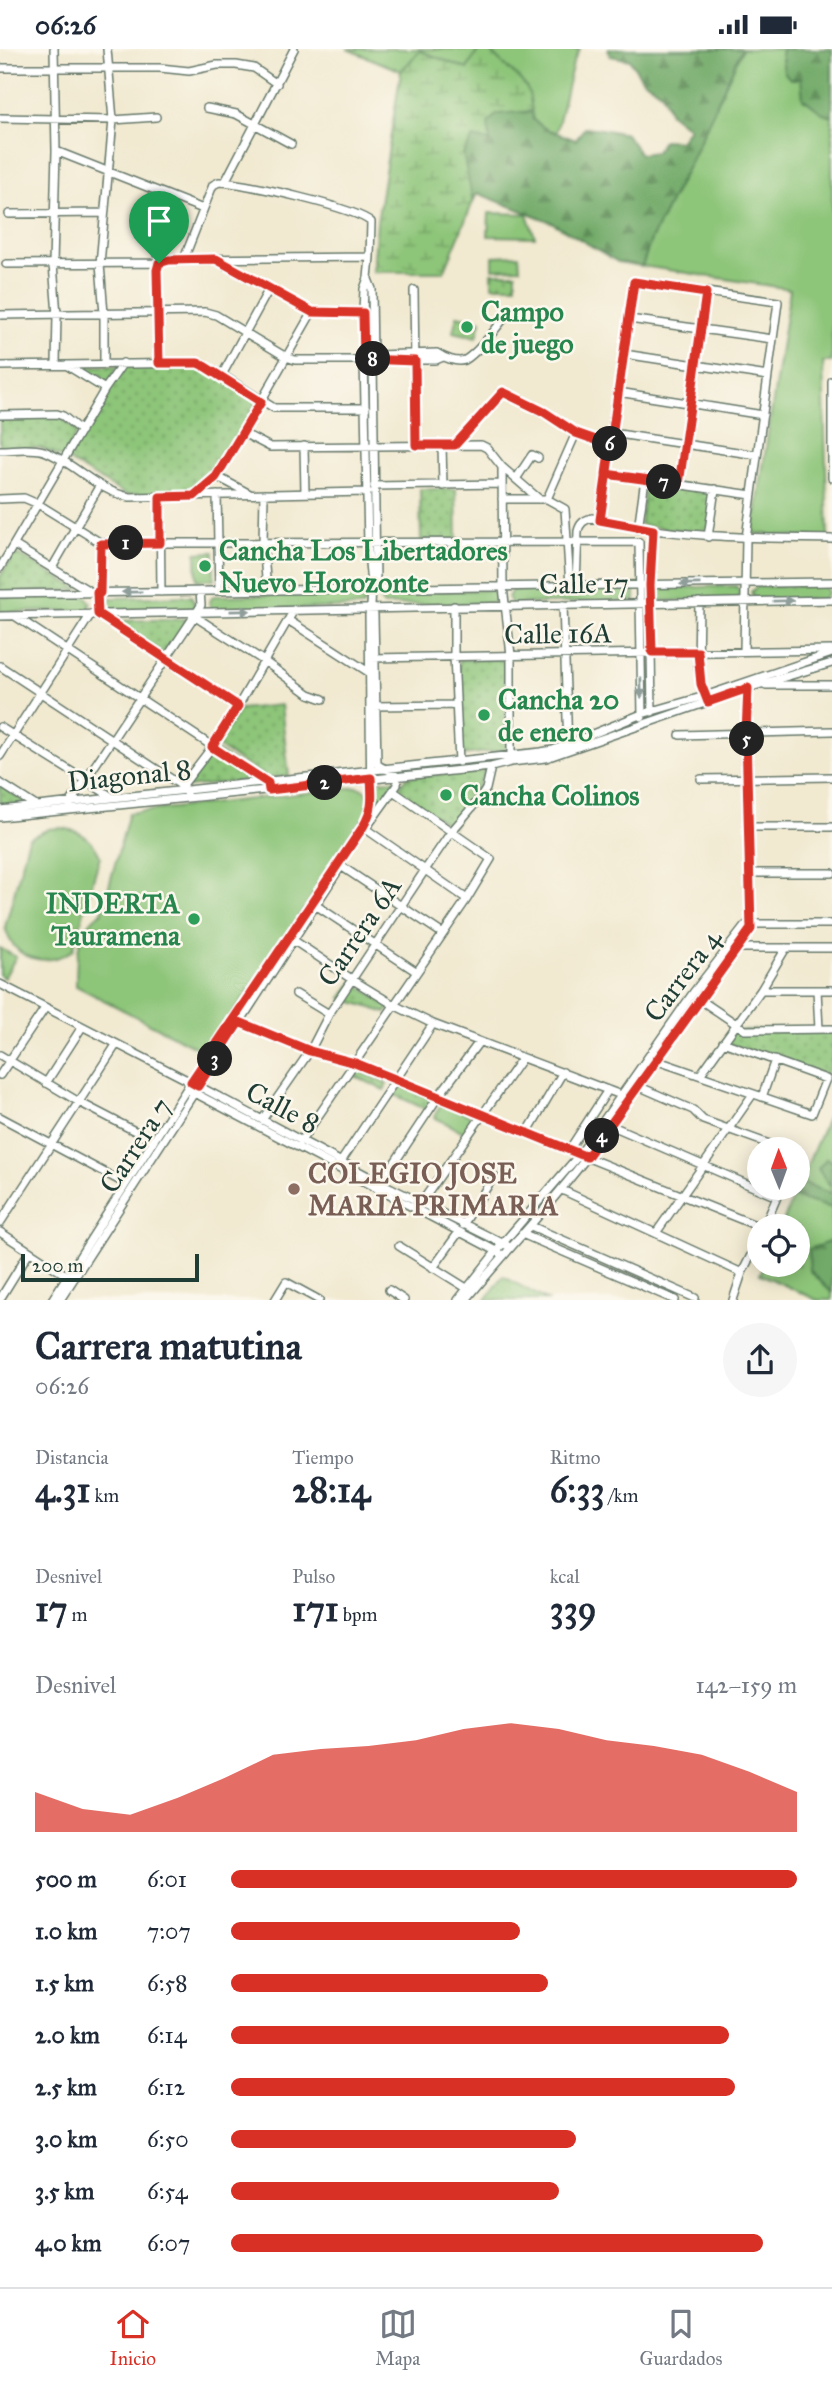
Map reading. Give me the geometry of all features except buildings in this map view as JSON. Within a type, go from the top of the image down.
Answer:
[{"type":"street","points":[[54,49],[53,264],[57,364]]},
{"type":"street","points":[[104,363],[100,264],[113,120],[107,49]]},
{"type":"street","points":[[184,259],[213,185],[225,182],[294,49]]},
{"type":"street","points":[[0,68],[160,68],[189,71],[217,65],[236,65],[254,68],[277,84]]},
{"type":"street","points":[[207,108],[236,114],[291,144]]},
{"type":"street","points":[[0,118],[113,120],[156,117]]},
{"type":"street","points":[[55,151],[203,209]]},
{"type":"street","name":"Carrera 7","points":[[60,1300],[69,1278],[126,1184],[239,1022],[293,940],[313,904],[341,866],[371,812],[374,615],[372,588],[376,582],[372,543],[369,359],[363,289],[368,278],[371,222],[366,217],[344,210],[225,182]]},
{"type":"street","points":[[159,363],[158,247],[160,226],[169,206]]},
{"type":"street","points":[[9,214],[103,213]]},
{"type":"street","points":[[6,264],[370,257]]},
{"type":"street","points":[[216,259],[312,312],[363,313]]},
{"type":"street","name":"Carrera 7","points":[[368,278],[372,289],[366,408],[371,446]]},
{"type":"street","points":[[600,520],[634,282],[778,302],[746,538],[744,652]]},
{"type":"street","points":[[222,375],[269,289]]},
{"type":"street","points":[[414,290],[416,445]]},
{"type":"street","points":[[679,484],[706,293]]},
{"type":"street","points":[[0,315],[205,312],[216,315],[286,358],[304,361],[377,361],[415,357],[458,361],[465,359],[489,337],[509,313]]},
{"type":"street","points":[[194,496],[216,477],[312,312]]},
{"type":"street","points":[[629,319],[773,339]]},
{"type":"street","points":[[624,354],[768,376]]},
{"type":"street","points":[[0,568],[123,363]]},
{"type":"street","points":[[0,366],[198,363],[274,408],[366,408]]},
{"type":"street","points":[[66,364],[105,389]]},
{"type":"street","points":[[831,381],[832,478]]},
{"type":"street","points":[[618,391],[763,415]]},
{"type":"street","points":[[455,445],[503,392],[544,412],[576,433],[610,445]]},
{"type":"street","points":[[0,415],[57,414],[81,431]]},
{"type":"street","points":[[243,433],[270,447],[481,445],[487,448],[502,467],[543,500]]},
{"type":"street","points":[[543,500],[576,433]]},
{"type":"street","points":[[612,433],[757,455]]},
{"type":"street","points":[[442,445],[443,486]]},
{"type":"street","points":[[304,446],[305,493]]},
{"type":"street","points":[[0,450],[41,450],[124,496],[305,493],[502,484]]},
{"type":"street","points":[[516,479],[533,455],[538,458]]},
{"type":"street","points":[[502,467],[503,587],[511,655],[511,755]]},
{"type":"street","points":[[606,474],[752,495]]},
{"type":"street","points":[[216,477],[251,494]]},
{"type":"street","points":[[638,529],[645,479]]},
{"type":"street","points":[[52,568],[100,485]]},
{"type":"street","points":[[708,537],[715,489]]},
{"type":"street","points":[[264,494],[263,543],[267,590]]},
{"type":"street","points":[[217,495],[219,591]]},
{"type":"street","points":[[160,497],[162,591]]},
{"type":"street","points":[[0,499],[24,498],[38,504],[101,544],[639,542],[642,724]]},
{"type":"street","points":[[502,499],[543,500],[561,505],[566,512],[573,542],[573,586]]},
{"type":"street","points":[[573,542],[580,525],[592,518],[638,529],[708,537],[832,539]]},
{"type":"street","points":[[652,720],[650,585],[653,530]]},
{"type":"street","points":[[0,756],[67,650],[94,614],[101,544]]},
{"type":"street","points":[[14,545],[96,592]]},
{"type":"street","name":"Calle 17","points":[[0,594],[832,582]]},
{"type":"street","points":[[70,806],[201,605],[200,591]]},
{"type":"street","name":"Calle 17","points":[[0,615],[195,614],[454,606],[832,600]]},
{"type":"street","points":[[699,602],[698,668],[707,699]]},
{"type":"street","points":[[563,605],[568,747]]},
{"type":"street","points":[[454,606],[459,762]]},
{"type":"street","points":[[0,666],[185,791],[294,610]]},
{"type":"street","points":[[94,614],[238,706]]},
{"type":"street","points":[[195,614],[313,696],[323,699]]},
{"type":"street","points":[[15,615],[268,786]]},
{"type":"street","points":[[288,620],[370,673]]},
{"type":"street","name":"Calle 16A","points":[[373,658],[641,652],[832,652]]},
{"type":"street","name":"Diagonal 8","points":[[0,817],[185,791],[268,786],[553,750],[642,724],[832,652]]},
{"type":"street","name":"Carrera 7","points":[[373,658],[370,673],[377,764],[387,769]]},
{"type":"street","name":"Diagonal 8","points":[[748,684],[758,685],[832,663]]},
{"type":"street","points":[[748,684],[746,733],[752,921],[755,924],[832,924]]},
{"type":"street","points":[[758,685],[832,685]]},
{"type":"street","name":"Diagonal 8","points":[[370,774],[396,776],[491,767],[545,758],[642,714],[707,699]]},
{"type":"street","points":[[510,704],[566,703]]},
{"type":"street","points":[[373,706],[456,705]]},
{"type":"street","points":[[0,727],[85,780],[113,802]]},
{"type":"street","points":[[680,735],[832,731]]},
{"type":"street","name":"Carrera 6A","points":[[262,1120],[310,1051],[329,1014],[425,870],[451,832],[481,797],[486,789],[491,767]]},
{"type":"street","points":[[387,769],[396,776]]},
{"type":"street","name":"Carrera 7","points":[[52,1300],[313,904],[364,828],[397,785],[396,776]]},
{"type":"street","points":[[701,779],[832,777]]},
{"type":"street","points":[[0,783],[36,806]]},
{"type":"street","points":[[302,1141],[467,899],[491,859],[393,791]]},
{"type":"street","name":"Diagonal 8","points":[[0,810],[70,806]]},
{"type":"street","points":[[750,827],[832,827]]},
{"type":"street","points":[[364,828],[467,899]]},
{"type":"street","points":[[341,866],[443,934]]},
{"type":"street","points":[[750,873],[832,873]]},
{"type":"street","points":[[313,904],[417,972]]},
{"type":"street","name":"Carrera 4","points":[[466,1300],[506,1245],[610,1125],[699,999],[739,948],[751,929],[752,921]]},
{"type":"street","name":"Carrera 4","points":[[506,1245],[523,1234],[562,1190],[621,1095],[693,993],[745,926],[752,921]]},
{"type":"street","points":[[293,940],[394,1005],[433,1024],[621,1095]]},
{"type":"street","points":[[739,948],[832,948]]},
{"type":"street","points":[[699,1075],[761,990],[786,948]]},
{"type":"street","name":"Calle 8","points":[[0,985],[461,1229],[506,1245]]},
{"type":"street","points":[[761,990],[832,990]]},
{"type":"street","points":[[817,990],[819,1030]]},
{"type":"street","points":[[296,994],[329,1014]]},
{"type":"street","points":[[699,999],[745,1030],[832,1029]]},
{"type":"street","points":[[0,1075],[45,1008]]},
{"type":"street","points":[[239,1022],[310,1051],[355,1063],[747,1221]]},
{"type":"street","points":[[339,1164],[433,1024]]},
{"type":"street","points":[[46,1083],[82,1027]]},
{"type":"street","points":[[381,1183],[438,1097],[479,1042]]},
{"type":"street","points":[[655,1060],[811,1114],[826,1079],[723,1042]]},
{"type":"street","points":[[0,1223],[116,1045]]},
{"type":"street","points":[[0,1055],[79,1102],[154,1141]]},
{"type":"street","points":[[421,1203],[522,1058]]},
{"type":"street","points":[[762,1097],[775,1060]]},
{"type":"street","points":[[527,1133],[563,1072]]},
{"type":"street","points":[[638,1086],[693,1110],[703,1120],[749,1137]]},
{"type":"street","name":"Calle 8","points":[[192,1088],[262,1120],[339,1164],[421,1203],[500,1253]]},
{"type":"street","points":[[569,1150],[608,1090]]},
{"type":"street","points":[[656,1233],[753,1094]]},
{"type":"street","points":[[0,1117],[126,1184]]},
{"type":"street","points":[[610,1125],[777,1197],[768,1214]]},
{"type":"street","points":[[433,1268],[494,1177]]},
{"type":"street","points":[[562,1190],[742,1273]]},
{"type":"street","points":[[531,1226],[695,1298]]},
{"type":"street","points":[[0,1232],[69,1278]]},
{"type":"street","points":[[523,1234],[675,1300]]},
{"type":"street","points":[[399,1246],[467,1289]]},
{"type":"street","points":[[0,1299],[29,1252]]},
{"type":"street","name":"Carrera 4","points":[[458,1300],[500,1253]]},
{"type":"street","points":[[598,1268],[603,1259]]},
{"type":"street","points":[[733,1300],[747,1263]]},
{"type":"street","points":[[638,1286],[641,1274]]},
{"type":"street","points":[[275,1300],[286,1282],[319,1300]]},
{"type":"street","points":[[390,1290],[404,1300]]},
{"type":"green space","points":[[347,49],[479,49],[467,69],[420,51],[401,71]]},
{"type":"green space","points":[[479,49],[489,49],[521,81],[529,93],[532,111],[497,114],[488,123],[490,141],[473,138],[463,154],[473,202],[444,272],[373,272],[377,222],[401,71],[420,51],[467,69]]},
{"type":"green space","points":[[489,49],[580,49],[573,63],[556,133],[533,120],[520,83]]},
{"type":"green space","points":[[608,49],[742,49],[651,240],[642,266],[618,262],[551,222],[477,193],[473,202],[463,155],[473,138],[497,114],[532,111],[533,120],[546,129],[576,140],[584,128],[626,134],[640,154],[656,152],[663,140],[680,141],[689,128],[670,113],[662,93],[642,79],[630,60],[610,56]]},
{"type":"green space","points":[[742,49],[832,49],[832,362],[823,362],[828,537],[753,533],[790,289],[642,266],[651,240]]},
{"type":"green space","points":[[783,49],[832,49],[832,117],[803,99],[801,79],[790,79],[784,72],[781,53]]},
{"type":"green space","points":[[489,213],[527,214],[535,237],[488,236]]},
{"type":"green space","points":[[519,255],[520,268],[493,269],[493,256]]},
{"type":"green space","points":[[492,273],[516,273],[516,286],[492,286]]},
{"type":"green space","name":"Campo de juego","points":[[457,316],[481,321],[477,337],[453,332]]},
{"type":"green space","points":[[197,365],[258,401],[212,478],[193,491],[165,495],[126,495],[67,460],[123,366]]},
{"type":"green space","points":[[76,366],[118,366],[107,385]]},
{"type":"green space","points":[[58,416],[78,431],[63,458],[41,448],[0,448],[0,417]]},
{"type":"green space","points":[[646,481],[714,490],[708,534],[640,525]]},
{"type":"green space","points":[[420,489],[456,489],[457,540],[421,540]]},
{"type":"green space","name":"Cancha Los Libertadores Nuevo Horozonte","points":[[214,552],[214,579],[197,580],[196,553]]},
{"type":"green space","points":[[15,553],[80,590],[0,593],[0,577]]},
{"type":"green space","points":[[823,585],[828,592],[823,599],[754,599],[751,592],[756,587]]},
{"type":"green space","points":[[736,586],[741,593],[736,599],[661,601],[655,595],[660,588]]},
{"type":"green space","points":[[635,587],[635,601],[512,604],[508,597],[512,590]]},
{"type":"green space","points":[[491,590],[497,595],[492,603],[384,605],[379,599],[384,592]]},
{"type":"green space","points":[[360,593],[366,600],[362,607],[213,611],[209,603],[213,596]]},
{"type":"green space","points":[[86,596],[91,603],[87,611],[0,612],[0,597]]},
{"type":"green space","points":[[191,596],[195,605],[192,611],[109,613],[105,606],[110,598]]},
{"type":"green space","points":[[188,619],[164,654],[116,621]]},
{"type":"green space","name":"Cancha 20 de enero","points":[[505,659],[506,750],[461,755],[459,660]]},
{"type":"green space","points":[[281,705],[289,776],[267,778],[216,746],[240,709]]},
{"type":"green space","points":[[214,749],[260,779],[187,787]]},
{"type":"green space","points":[[486,771],[453,827],[396,791],[407,777]]},
{"type":"green space","points":[[394,780],[374,812],[375,786],[378,781]]},
{"type":"green space","points":[[0,785],[28,804],[0,807]]},
{"type":"green space","name":"INDERTA Tauramena","points":[[358,787],[367,791],[370,798],[369,813],[207,1053],[76,986],[79,945],[87,927],[102,912],[129,813]]},
{"type":"green space","points":[[60,828],[84,836],[100,856],[73,950],[63,956],[42,960],[23,954],[9,938],[5,927],[29,838],[49,829]]},
{"type":"green space","points":[[0,948],[16,957],[4,978],[0,975]]},
{"type":"green space","points":[[353,982],[390,1006],[386,1013],[341,998]]},
{"type":"green space","points":[[832,1031],[832,1060],[826,1075],[723,1042],[730,1032]]},
{"type":"green space","points":[[356,1069],[387,1084],[384,1090],[353,1075]]},
{"type":"green space","points":[[398,1084],[432,1099],[427,1110],[393,1094]]},
{"type":"green space","points":[[442,1102],[473,1117],[465,1133],[434,1117]]},
{"type":"green space","points":[[832,1107],[832,1162],[826,1159],[832,1194],[810,1186],[810,1159]]},
{"type":"green space","points":[[826,1159],[832,1162],[831,1187],[818,1169]]},
{"type":"green space","points":[[810,1186],[832,1194],[832,1208],[807,1201],[810,1201]]},
{"type":"green space","points":[[791,1201],[807,1201],[832,1208],[832,1241],[810,1250],[810,1214],[786,1214]]},
{"type":"green space","points":[[832,1241],[832,1293],[810,1270],[810,1249]]},
{"type":"green space","points":[[810,1271],[832,1293],[832,1300],[817,1300],[767,1277],[810,1277]]},
{"type":"green space","points":[[503,1276],[546,1300],[486,1300]]},
{"type":"place","name":"Campo de juego","points":[[467,327]]},
{"type":"place","name":"Cancha Los Libertadores Nuevo Horozonte","points":[[205,566]]},
{"type":"place","name":"Cancha 20 de enero","points":[[484,715]]},
{"type":"place","name":"Cancha Colinos","points":[[446,795]]},
{"type":"place","name":"INDERTA Tauramena","points":[[194,919]]},
{"type":"place","name":"COLEGIO JOSE MARIA PRIMARIA","points":[[294,1189]]},
{"type":"route","points":[[159,263],[159,363],[198,363],[222,375],[261,402],[216,477],[194,496],[160,497],[160,543],[101,544],[98,614],[238,706],[212,747],[268,783],[269,790],[371,778],[372,803],[371,812],[363,827],[191,1082],[198,1086],[239,1022],[310,1051],[355,1063],[587,1157],[751,929],[746,733],[748,688],[708,702],[701,684],[698,652],[652,652],[650,585],[653,530],[600,520],[610,445],[634,282],[706,293],[679,484],[606,474],[610,445],[576,433],[544,412],[503,392],[455,445],[416,445],[415,361],[364,359],[363,313],[312,312],[216,259],[169,260],[159,263]]}]
